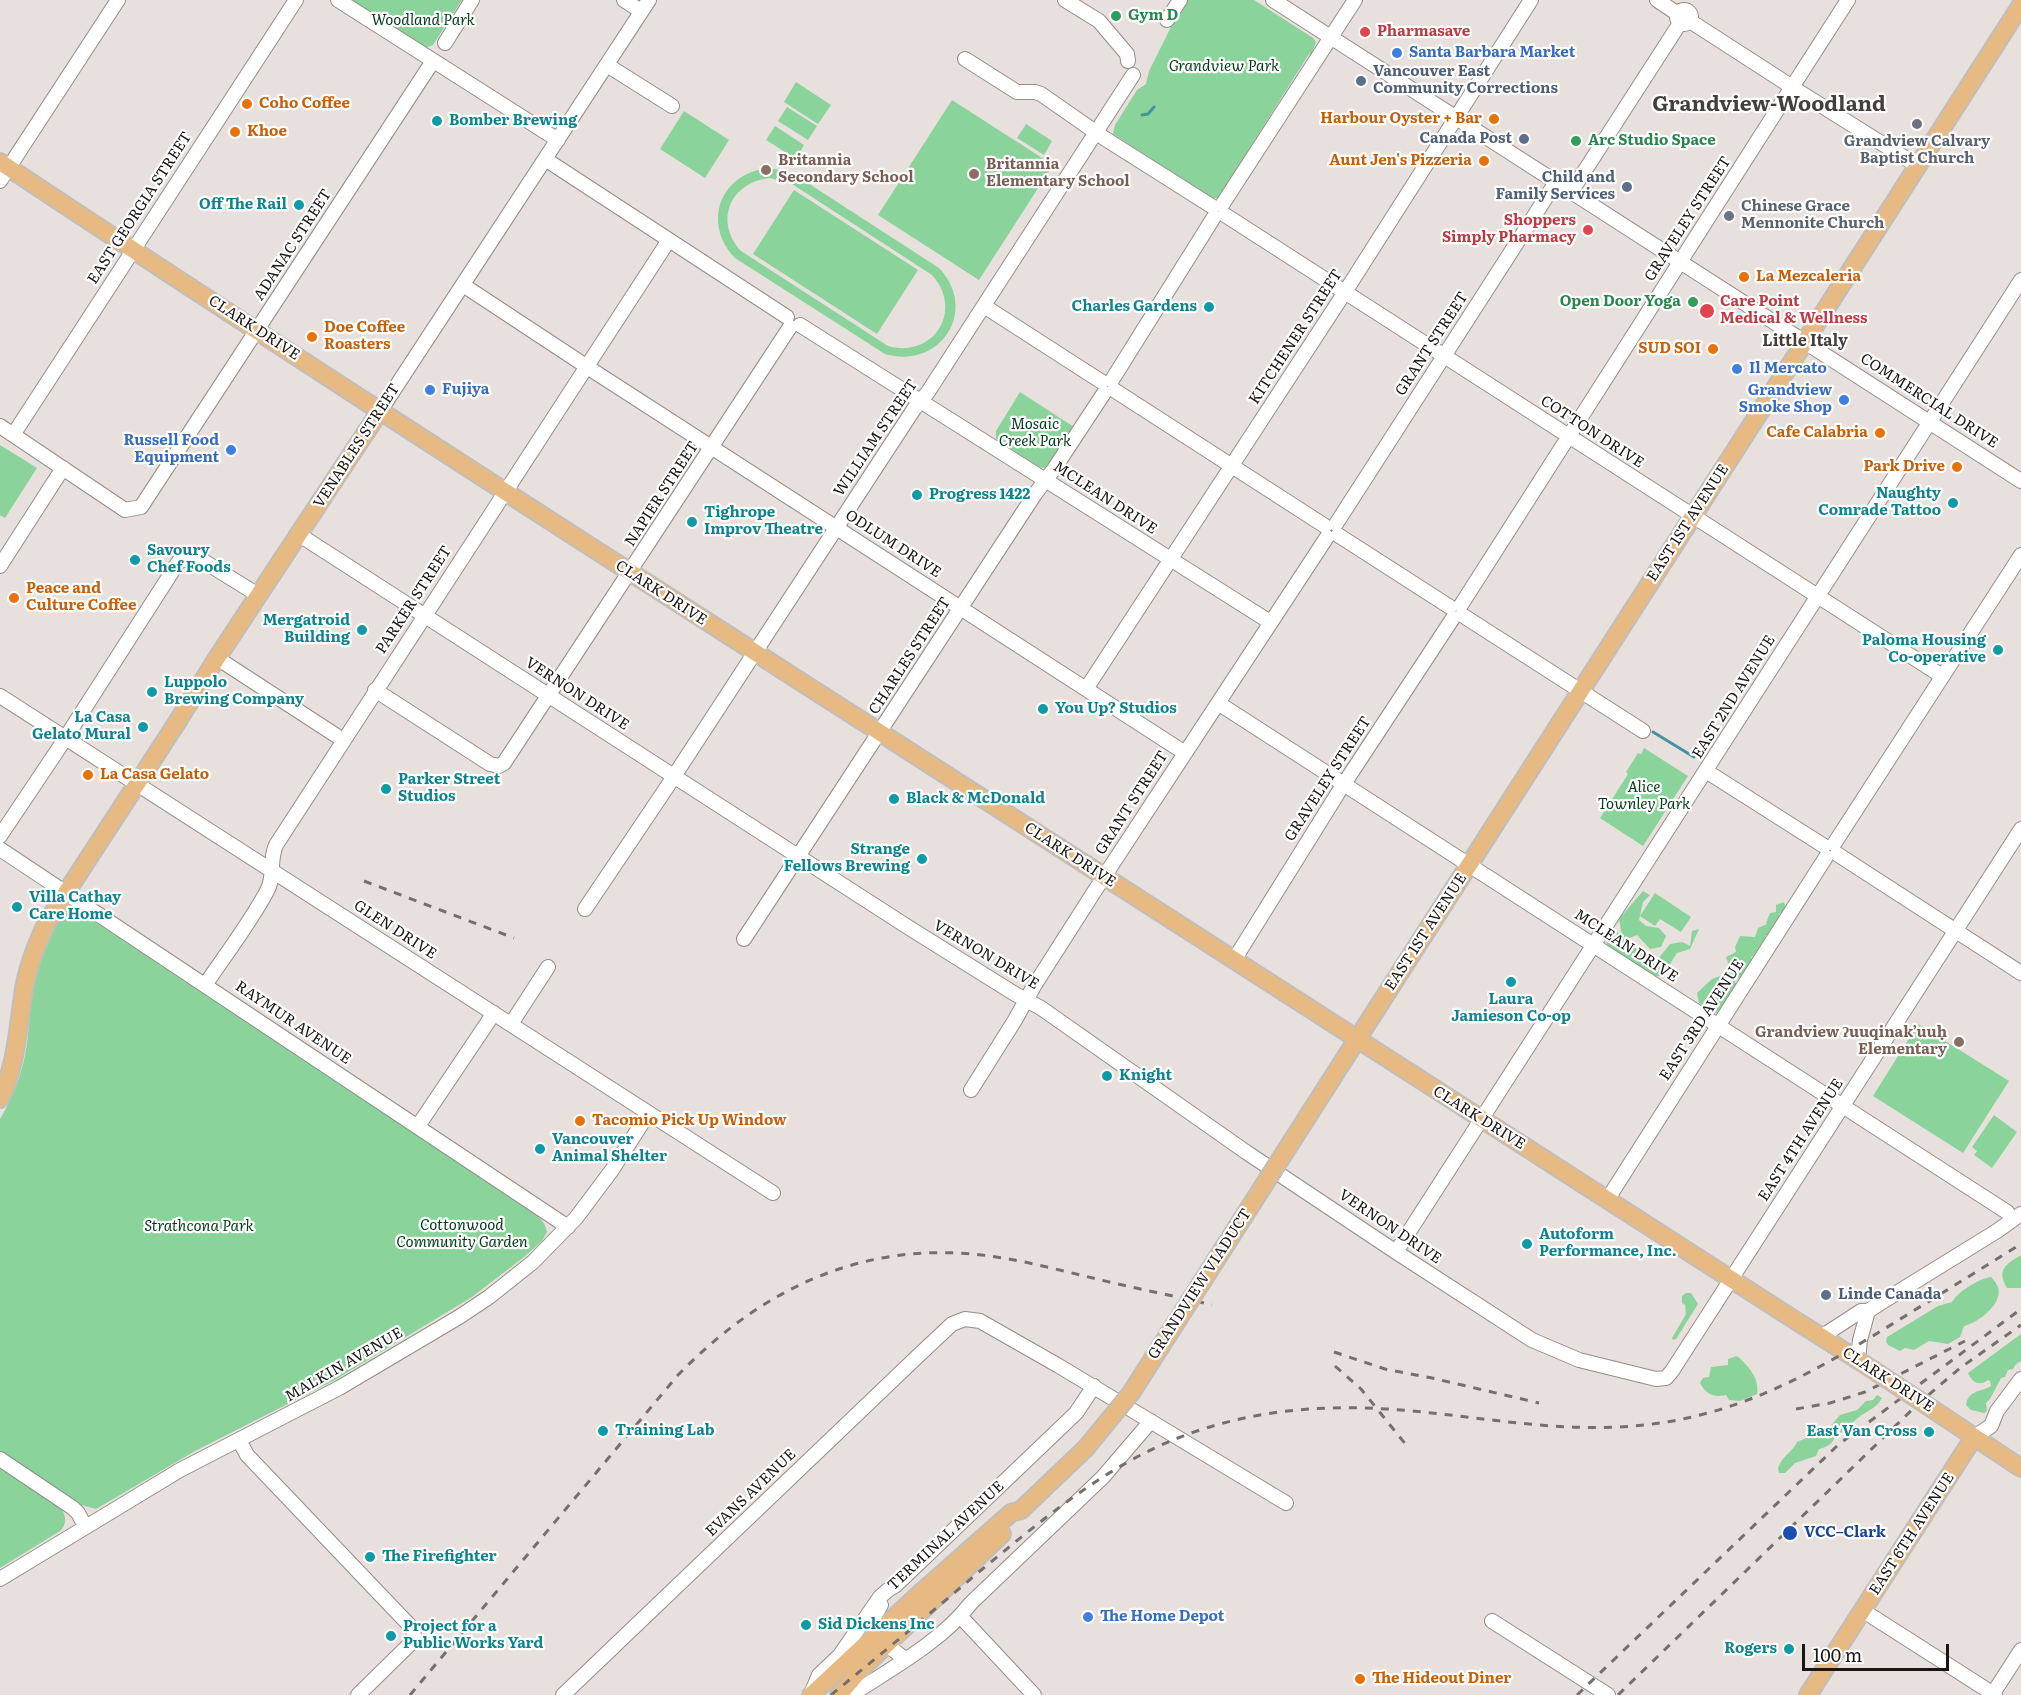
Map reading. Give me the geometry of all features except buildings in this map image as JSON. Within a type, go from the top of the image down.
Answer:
[{"type":"main road","name":"EAST 1ST AVENUE","points":[[1357,1041],[2021,5]]},
{"type":"main road","name":"CLARK DRIVE","points":[[3,170],[133,249],[630,573],[1858,1360],[2021,1468]]},
{"type":"main road","name":"VENABLES STREET","points":[[0,1099],[16,1054],[24,987],[47,922],[216,658],[380,411]]},
{"type":"main road","name":"GRANDVIEW VIADUCT","points":[[1021,1510],[1086,1448],[1131,1393],[1357,1041]]},
{"type":"main road","name":"EAST 6TH AVENUE","points":[[1808,1695],[1974,1437]]},
{"type":"main road","name":"TERMINAL AVENUE","points":[[811,1695],[882,1639],[1016,1521],[1021,1510]]},
{"type":"main road","name":"TERMINAL AVENUE","points":[[839,1695],[882,1639]]},
{"type":"street","points":[[3,170],[19,151],[118,0]]},
{"type":"street","name":"EAST GEORGIA STREET","points":[[13,435],[296,0]]},
{"type":"street","points":[[338,0],[558,140]]},
{"type":"street","points":[[445,42],[472,0]]},
{"type":"street","points":[[624,0],[645,6]]},
{"type":"street","points":[[1065,0],[1099,21],[1126,54],[1128,61]]},
{"type":"street","points":[[1167,20],[1180,0]]},
{"type":"street","name":"COMMERCIAL DRIVE","points":[[1273,0],[2021,481]]},
{"type":"street","name":"CHARLES STREET","points":[[744,939],[1108,386],[1355,0]]},
{"type":"street","name":"KITCHENER STREET","points":[[1086,689],[1345,292],[1531,0]]},
{"type":"street","points":[[1657,0],[1686,14],[1792,87],[1918,166]]},
{"type":"street","name":"GRAVELEY STREET","points":[[1234,960],[1344,784],[1848,0]]},
{"type":"street","name":"VENABLES STREET","points":[[380,411],[645,6]]},
{"type":"street","points":[[1571,192],[1686,14]]},
{"type":"street","name":"COTTON DRIVE","points":[[965,58],[1017,92],[1041,94],[1942,676]]},
{"type":"street","name":"ADANAC STREET","points":[[63,468],[125,510],[141,507],[433,61]]},
{"type":"street","points":[[607,65],[672,106]]},
{"type":"street","name":"WILLIAM STREET","points":[[585,909],[984,306],[1133,75]]},
{"type":"street","name":"MCLEAN DRIVE","points":[[545,159],[792,323],[921,400],[1270,622]]},
{"type":"street","name":"GRANT STREET","points":[[971,1090],[1104,876],[1557,182]]},
{"type":"street","name":"PARKER STREET","points":[[206,985],[268,890],[272,871],[271,858],[276,845],[669,240]]},
{"type":"street","name":"EAST 2ND AVENUE","points":[[1396,1252],[2021,280]]},
{"type":"street","name":"ODLUM DRIVE","points":[[463,285],[1185,753]]},
{"type":"street","points":[[984,306],[1643,731]]},
{"type":"street","name":"NAPIER STREET","points":[[375,690],[489,764],[500,766],[508,759],[792,323]]},
{"type":"street","points":[[0,426],[63,468],[0,566]]},
{"type":"street","name":"VERNON DRIVE","points":[[298,534],[798,856],[1063,1022],[1246,1152],[1532,1340],[1579,1360],[1656,1379],[1666,1378]]},
{"type":"street","name":"EAST 3RD AVENUE","points":[[1607,1200],[2021,555]]},
{"type":"street","points":[[0,836],[66,738],[179,561],[197,558],[258,596]]},
{"type":"street","points":[[216,658],[343,740]]},
{"type":"street","name":"GLEN DRIVE","points":[[0,696],[773,1193]]},
{"type":"street","name":"MCLEAN DRIVE","points":[[1218,703],[2017,1217]]},
{"type":"street","points":[[1706,771],[2021,973]]},
{"type":"street","name":"EAST 4TH AVENUE","points":[[1666,1378],[2021,829]]},
{"type":"street","name":"RAYMUR AVENUE","points":[[0,849],[568,1227]]},
{"type":"street","points":[[511,1024],[548,967]]},
{"type":"street","points":[[418,1126],[494,1013]]},
{"type":"street","name":"MALKIN AVENUE","points":[[0,1579],[180,1470],[319,1400],[459,1317],[515,1277],[568,1227],[608,1176],[648,1114]]},
{"type":"street","points":[[1821,1337],[1860,1311],[1868,1311],[2017,1217]]},
{"type":"street","points":[[1858,1360],[1860,1340],[1868,1311]]},
{"type":"street","name":"EVANS AVENUE","points":[[563,1695],[952,1324],[965,1319],[980,1321],[1094,1386]]},
{"type":"street","name":"EAST 6TH AVENUE","points":[[1974,1437],[1991,1426],[1997,1411],[2021,1379]]},
{"type":"street","points":[[1094,1386],[1286,1503]]},
{"type":"street","name":"TERMINAL AVENUE","points":[[811,1695],[819,1676],[840,1655],[880,1597],[896,1586],[1076,1413],[1094,1386]]},
{"type":"street","points":[[851,1695],[930,1642],[961,1617],[971,1603],[1103,1477],[1151,1421]]},
{"type":"street","points":[[239,1440],[244,1451],[254,1462],[410,1625],[414,1635],[409,1645],[358,1695]]},
{"type":"street","points":[[0,1459],[73,1508],[85,1526]]},
{"type":"street","points":[[896,1586],[875,1615],[873,1626],[882,1639],[905,1659]]},
{"type":"street","points":[[1862,1610],[1993,1695],[2021,1650]]},
{"type":"street","points":[[961,1617],[1034,1695]]},
{"type":"street","points":[[1491,1622],[1608,1695]]},
{"type":"green space","name":"Woodland Park","points":[[351,0],[462,0],[433,45],[425,48]]},
{"type":"green space","name":"Grandview Park","points":[[1187,0],[1254,0],[1316,42],[1312,53],[1309,54],[1218,198],[1212,198],[1113,134],[1115,125],[1137,90],[1146,84],[1149,71]]},
{"type":"green space","points":[[796,82],[831,105],[818,124],[784,102]]},
{"type":"green space","points":[[952,100],[1053,165],[979,280],[878,215]]},
{"type":"green space","points":[[787,107],[817,126],[808,140],[778,121]]},
{"type":"green space","points":[[684,111],[729,140],[705,178],[660,149]]},
{"type":"green space","points":[[1026,124],[1052,141],[1044,155],[1017,138]]},
{"type":"green space","points":[[775,126],[804,145],[796,159],[766,140]]},
{"type":"green space","points":[[770,168],[797,176],[939,268],[950,284],[955,301],[954,318],[948,333],[937,345],[923,353],[905,357],[885,354],[735,258],[725,244],[719,229],[718,215],[721,201],[728,189],[739,179],[753,172]],"holes":[[[770,178],[792,184],[932,275],[941,289],[945,303],[944,316],[939,329],[931,338],[919,345],[904,348],[888,346],[741,251],[729,228],[730,205],[736,195],[756,181]]]},
{"type":"green space","points":[[794,190],[918,270],[877,334],[753,254]]},
{"type":"green space","name":"Mosaic Creek Park","points":[[1020,392],[1074,427],[1045,468],[1039,467],[996,439],[996,431]]},
{"type":"green space","points":[[0,445],[37,468],[5,518],[0,515]]},
{"type":"green space","name":"Alice Townley Park","points":[[1644,748],[1688,776],[1643,846],[1600,818],[1628,774],[1626,772]]},
{"type":"green space","points":[[1643,891],[1650,895],[1643,902],[1639,920],[1646,926],[1659,928],[1666,936],[1661,947],[1650,949],[1637,935],[1630,938],[1631,945],[1652,958],[1658,959],[1670,944],[1682,942],[1690,946],[1692,931],[1699,929],[1690,949],[1677,953],[1663,975],[1653,977],[1609,950],[1606,941],[1614,929],[1622,936],[1619,919]]},
{"type":"green space","points":[[1655,893],[1691,917],[1681,932],[1660,919],[1655,926],[1640,916]]},
{"type":"green space","points":[[1784,902],[1786,909],[1779,914],[1780,918],[1771,934],[1765,936],[1767,939],[1758,955],[1751,957],[1753,962],[1744,976],[1733,980],[1737,984],[1726,1008],[1714,1014],[1699,1003],[1697,993],[1712,979],[1723,975],[1729,967],[1726,957],[1736,952],[1735,947],[1740,936],[1755,937],[1758,928],[1767,924],[1770,913],[1776,912],[1776,905]]},
{"type":"green space","name":"Strathcona Park","points":[[75,908],[531,1210],[543,1222],[547,1232],[542,1241],[524,1257],[472,1297],[333,1381],[195,1451],[96,1509],[74,1503],[0,1455],[0,1119],[13,1093],[23,1064],[32,995],[41,962],[60,919],[67,910]]},
{"type":"green space","points":[[1918,1024],[2009,1081],[1963,1153],[1873,1096]]},
{"type":"green space","points":[[1994,1115],[2017,1132],[1992,1168],[1974,1155],[1977,1151],[1972,1147]]},
{"type":"green space","points":[[2021,1255],[2021,1288],[2007,1288],[2002,1277],[2004,1268]]},
{"type":"green space","points":[[1991,1277],[1997,1285],[1998,1298],[1983,1316],[1964,1326],[1960,1337],[1948,1344],[1929,1341],[1914,1350],[1905,1348],[1900,1351],[1888,1345],[1887,1337],[1938,1306],[1952,1302],[1975,1283]]},
{"type":"green space","points":[[1691,1293],[1698,1304],[1676,1339],[1673,1340],[1686,1314],[1682,1296]]},
{"type":"green space","points":[[2021,1334],[2021,1361],[2013,1369],[2008,1370],[2005,1377],[2001,1378],[1986,1403],[1987,1411],[1984,1413],[1971,1410],[1966,1405],[1969,1397],[1991,1386],[1988,1380],[1982,1383],[1976,1382],[1968,1373]]},
{"type":"green space","points":[[1737,1356],[1755,1378],[1757,1394],[1740,1401],[1729,1400],[1726,1395],[1718,1396],[1705,1390],[1700,1383],[1703,1378],[1709,1377],[1711,1367],[1728,1365],[1728,1359]]},
{"type":"green space","points":[[1877,1395],[1882,1398],[1872,1409],[1835,1436],[1829,1445],[1819,1449],[1816,1456],[1795,1463],[1785,1473],[1779,1473],[1778,1469],[1782,1460],[1797,1442],[1828,1429],[1840,1415],[1857,1410]]},
{"type":"green space","points":[[0,1465],[53,1501],[61,1509],[65,1518],[60,1531],[0,1568]]},
{"type":"waterway","points":[[1142,115],[1148,114],[1154,107]]},
{"type":"waterway","points":[[1653,732],[1694,757]]},
{"type":"railway","points":[[364,881],[514,938]]},
{"type":"railway","points":[[831,1695],[1005,1550],[1082,1491],[1137,1457],[1197,1431],[1267,1414],[1339,1408],[1416,1411],[1562,1427],[1591,1428],[1660,1423],[1698,1415],[1734,1405],[1802,1376],[1868,1339],[2021,1244]]},
{"type":"railway","points":[[410,1695],[678,1375],[738,1322],[770,1301],[804,1283],[840,1269],[877,1259],[916,1254],[957,1253],[1030,1263],[1212,1305]]},
{"type":"railway","points":[[1577,1695],[1838,1445],[2021,1309]]},
{"type":"railway","points":[[1618,1695],[1918,1404],[1960,1368],[2021,1325]]},
{"type":"railway","points":[[1796,1409],[1830,1403],[1865,1392],[1965,1341]]},
{"type":"railway","points":[[1334,1352],[1385,1369],[1539,1403]]},
{"type":"railway","points":[[1335,1366],[1361,1389],[1407,1446]]},
{"type":"place","name":"Gym D","points":[[1116,16]]},
{"type":"place","name":"Pharmasave","points":[[1365,32]]},
{"type":"place","name":"Santa Barbara Market","points":[[1397,53]]},
{"type":"place","name":"Vancouver East Community Corrections","points":[[1361,81]]},
{"type":"place","name":"Coho Coffee","points":[[247,104]]},
{"type":"place","name":"Harbour Oyster + Bar","points":[[1494,119]]},
{"type":"place","name":"Bomber Brewing","points":[[437,121]]},
{"type":"place","name":"Grandview Calvary Baptist Church","points":[[1917,124]]},
{"type":"place","name":"Khoe","points":[[235,132]]},
{"type":"place","name":"Canada Post","points":[[1524,139]]},
{"type":"place","name":"Arc Studio Space","points":[[1576,141]]},
{"type":"place","name":"Aunt Jen's Pizzeria","points":[[1484,161]]},
{"type":"place","name":"Britannia Secondary School","points":[[766,170]]},
{"type":"place","name":"Britannia Elementary School","points":[[974,174]]},
{"type":"place","name":"Child and Family Services","points":[[1627,187]]},
{"type":"place","name":"Off The Rail","points":[[299,205]]},
{"type":"place","name":"Chinese Grace Mennonite Church","points":[[1729,216]]},
{"type":"place","name":"Shoppers Simply Pharmacy","points":[[1588,230]]},
{"type":"place","name":"La Mezcaleria","points":[[1744,277]]},
{"type":"place","name":"Open Door Yoga","points":[[1693,302]]},
{"type":"place","name":"Charles Gardens","points":[[1209,307]]},
{"type":"place","name":"Care Point Medical & Wellness","points":[[1707,311]]},
{"type":"place","name":"Doe Coffee Roasters","points":[[312,337]]},
{"type":"place","name":"SUD SOI","points":[[1713,349]]},
{"type":"place","name":"Il Mercato","points":[[1737,369]]},
{"type":"place","name":"Fujiya","points":[[430,390]]},
{"type":"place","name":"Grandview Smoke Shop","points":[[1844,400]]},
{"type":"place","name":"Cafe Calabria","points":[[1880,433]]},
{"type":"place","name":"Russell Food Equipment","points":[[231,450]]},
{"type":"place","name":"Park Drive","points":[[1957,467]]},
{"type":"place","name":"Progress 1422","points":[[917,495]]},
{"type":"place","name":"Naughty Comrade Tattoo","points":[[1953,503]]},
{"type":"place","name":"Tighrope Improv Theatre","points":[[692,522]]},
{"type":"place","name":"Savoury Chef Foods","points":[[135,560]]},
{"type":"place","name":"Peace and Culture Coffee","points":[[14,598]]},
{"type":"place","name":"Mergatroid Building","points":[[362,630]]},
{"type":"place","name":"Paloma Housing Co-operative","points":[[1998,650]]},
{"type":"place","name":"Luppolo Brewing Company","points":[[152,692]]},
{"type":"place","name":"You Up? Studios","points":[[1043,709]]},
{"type":"place","name":"La Casa Gelato Mural","points":[[143,727]]},
{"type":"place","name":"La Casa Gelato","points":[[88,775]]},
{"type":"place","name":"Parker Street Studios","points":[[386,789]]},
{"type":"place","name":"Black & McDonald","points":[[894,799]]},
{"type":"place","name":"Strange Fellows Brewing","points":[[922,859]]},
{"type":"place","name":"Villa Cathay Care Home","points":[[17,907]]},
{"type":"place","name":"Laura Jamieson Co-op","points":[[1511,982]]},
{"type":"place","name":"Grandview ʔuuqinak’uuḥ Elementary","points":[[1959,1042]]},
{"type":"place","name":"Knight","points":[[1107,1076]]},
{"type":"place","name":"Tacomio Pick Up Window","points":[[580,1121]]},
{"type":"place","name":"Vancouver Animal Shelter","points":[[540,1149]]},
{"type":"place","name":"Autoform Performance, Inc.","points":[[1527,1244]]},
{"type":"place","name":"Linde Canada","points":[[1826,1295]]},
{"type":"place","name":"Training Lab","points":[[603,1431]]},
{"type":"place","name":"East Van Cross","points":[[1929,1432]]},
{"type":"place","name":"VCC–Clark","points":[[1790,1533]]},
{"type":"place","name":"The Firefighter","points":[[370,1557]]},
{"type":"place","name":"The Home Depot","points":[[1088,1617]]},
{"type":"place","name":"Sid Dickens Inc","points":[[806,1625]]},
{"type":"place","name":"Project for a Public Works Yard","points":[[391,1636]]},
{"type":"place","name":"Rogers","points":[[1789,1649]]},
{"type":"place","name":"The Hideout Diner","points":[[1360,1679]]},
{"type":"district","name":"Grandview-Woodland","points":[[1769,105]]},
{"type":"district","name":"Little Italy","points":[[1805,341]]},
{"type":"park label","name":"Cottonwood Community Garden","points":[[462,1234]]}]
